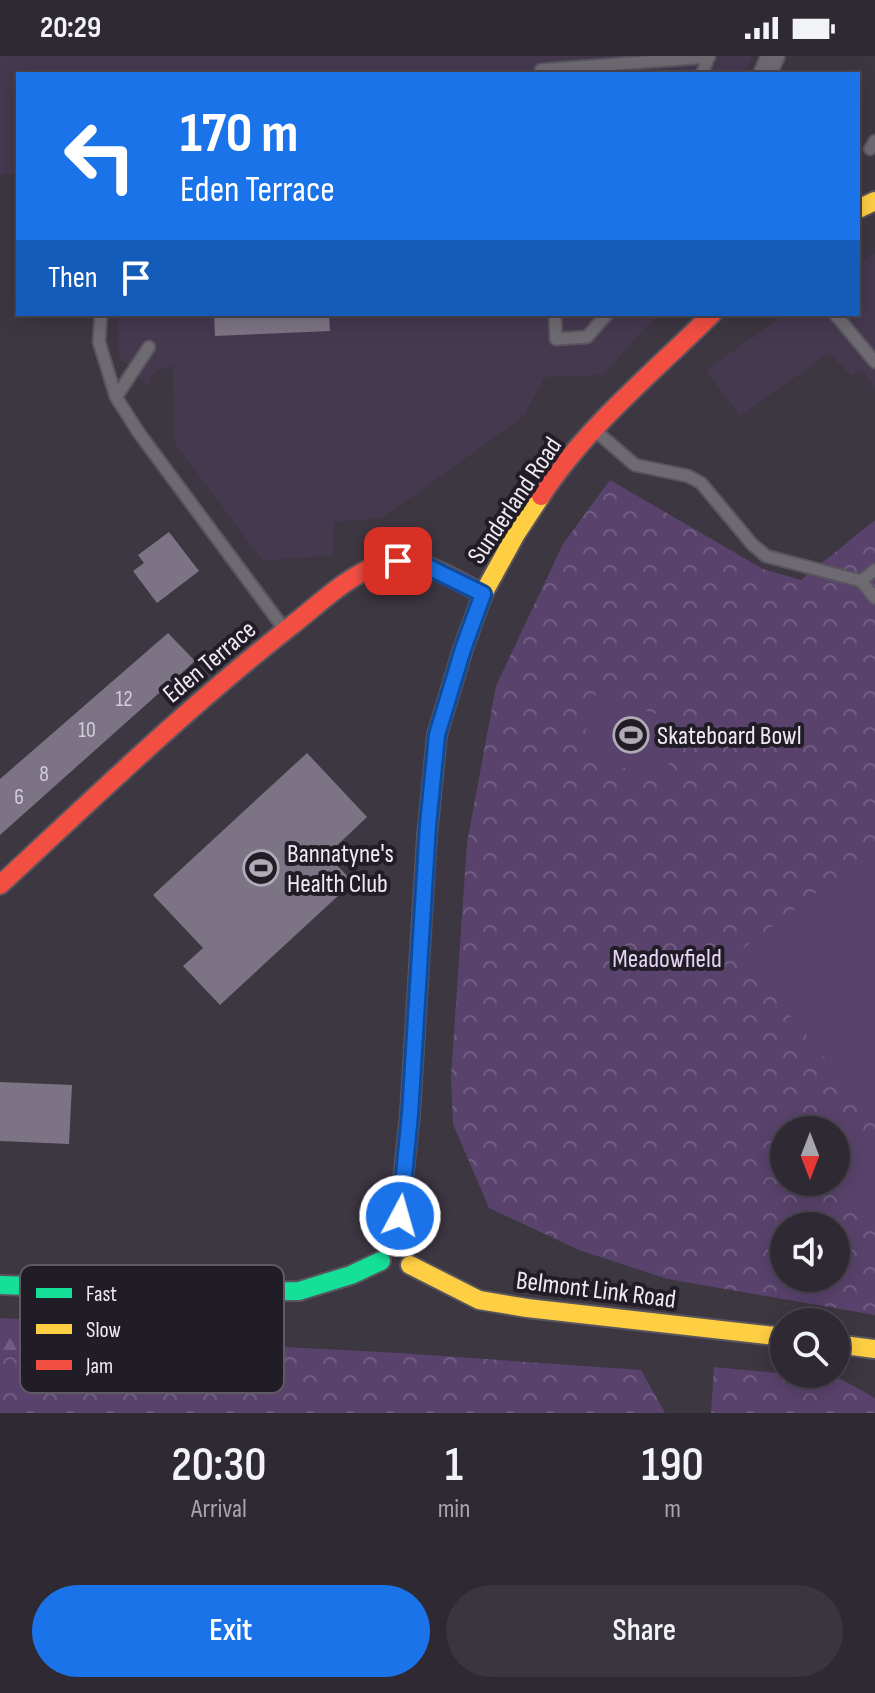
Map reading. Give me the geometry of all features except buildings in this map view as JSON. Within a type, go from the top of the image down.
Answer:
[{"type":"street","name":"Sunderland Road","points":[[397,1238],[410,1114],[428,825],[437,735],[463,649],[483,594],[516,534],[552,479],[595,430],[710,316]]},
{"type":"street","name":"Eden Terrace","points":[[0,885],[221,681],[345,584],[380,564],[398,561],[426,566],[483,594]]},
{"type":"street","points":[[389,1239],[405,1239],[413,1251],[410,1265],[398,1271],[391,1270],[381,1261],[380,1253],[389,1239]]},
{"type":"street","points":[[284,1291],[299,1291],[351,1275],[381,1261]]},
{"type":"street","name":"Belmont Link Road","points":[[410,1265],[479,1300],[770,1335]]},
{"type":"street","points":[[0,1285],[20,1286]]},
{"type":"street","points":[[850,1346],[875,1349]]},
{"type":"lane","points":[[540,56],[541,72],[709,57]]},
{"type":"lane","points":[[101,316],[99,342],[116,397],[139,433],[285,631]]},
{"type":"lane","points":[[555,316],[556,339],[587,337],[605,316]]},
{"type":"lane","points":[[837,316],[875,362]]},
{"type":"lane","points":[[116,397],[149,347]]},
{"type":"lane","points":[[595,430],[635,465],[688,476],[701,483],[752,544],[766,556],[861,581],[875,598]]},
{"type":"lane","points":[[861,581],[875,570]]},
{"type":"shaded area","points":[[0,56],[752,56],[746,72],[16,72],[16,173],[0,175]]},
{"type":"shaded area","points":[[875,253],[875,388],[862,369],[852,376],[829,353],[740,416],[706,370],[783,316],[860,316],[860,263]]},
{"type":"shaded area","points":[[118,316],[656,316],[603,375],[545,377],[523,417],[382,518],[333,522],[333,555],[263,561],[174,442],[173,366],[159,369],[151,376],[148,387],[119,356]]},
{"type":"green space","name":"Meadowfield","points":[[610,480],[763,569],[801,580],[875,520],[875,1315],[850,1311],[850,1308],[668,1279],[579,1250],[489,1208],[453,1124],[451,1077],[467,843],[496,686],[563,544]]},
{"type":"green space","name":"Skateboard Bowl","points":[[594,695],[660,715],[679,726],[666,774],[645,773],[580,756]]},
{"type":"green space","points":[[875,848],[875,1117],[737,953]]},
{"type":"green space","points":[[851,1114],[875,1144],[875,1204],[863,1213],[849,1196],[848,1116]]},
{"type":"green space","points":[[0,1318],[20,1319],[20,1356],[0,1357]]},
{"type":"green space","points":[[284,1347],[641,1370],[665,1413],[0,1413],[0,1357],[20,1356],[20,1393],[284,1393]]},
{"type":"green space","points":[[714,1367],[770,1372],[770,1388],[850,1388],[850,1384],[875,1398],[875,1413],[711,1413]]},
{"type":"traffic: fast","points":[[284,1291],[299,1291],[351,1275],[381,1261]]},
{"type":"traffic: fast","points":[[0,1285],[20,1286]]},
{"type":"traffic: slow","points":[[860,208],[875,201]]},
{"type":"traffic: slow","points":[[427,836],[437,735],[463,649],[483,594],[541,496]]},
{"type":"traffic: slow","points":[[410,1265],[479,1300],[770,1335]]},
{"type":"traffic: slow","points":[[850,1346],[875,1349]]},
{"type":"traffic: jam","points":[[541,496],[599,424],[710,316]]},
{"type":"traffic: jam","points":[[0,885],[216,688],[357,575],[381,564],[407,562],[434,569],[483,594]]},
{"type":"traffic: jam","points":[[397,1238],[410,1114],[427,836]]},
{"type":"place","name":"Skateboard Bowl","points":[[631,735]]},
{"type":"place","name":"Bannatyne's Health Club","points":[[261,868]]},
{"type":"route","points":[[398,561],[426,566],[483,594],[437,735],[400,1216]]}]
